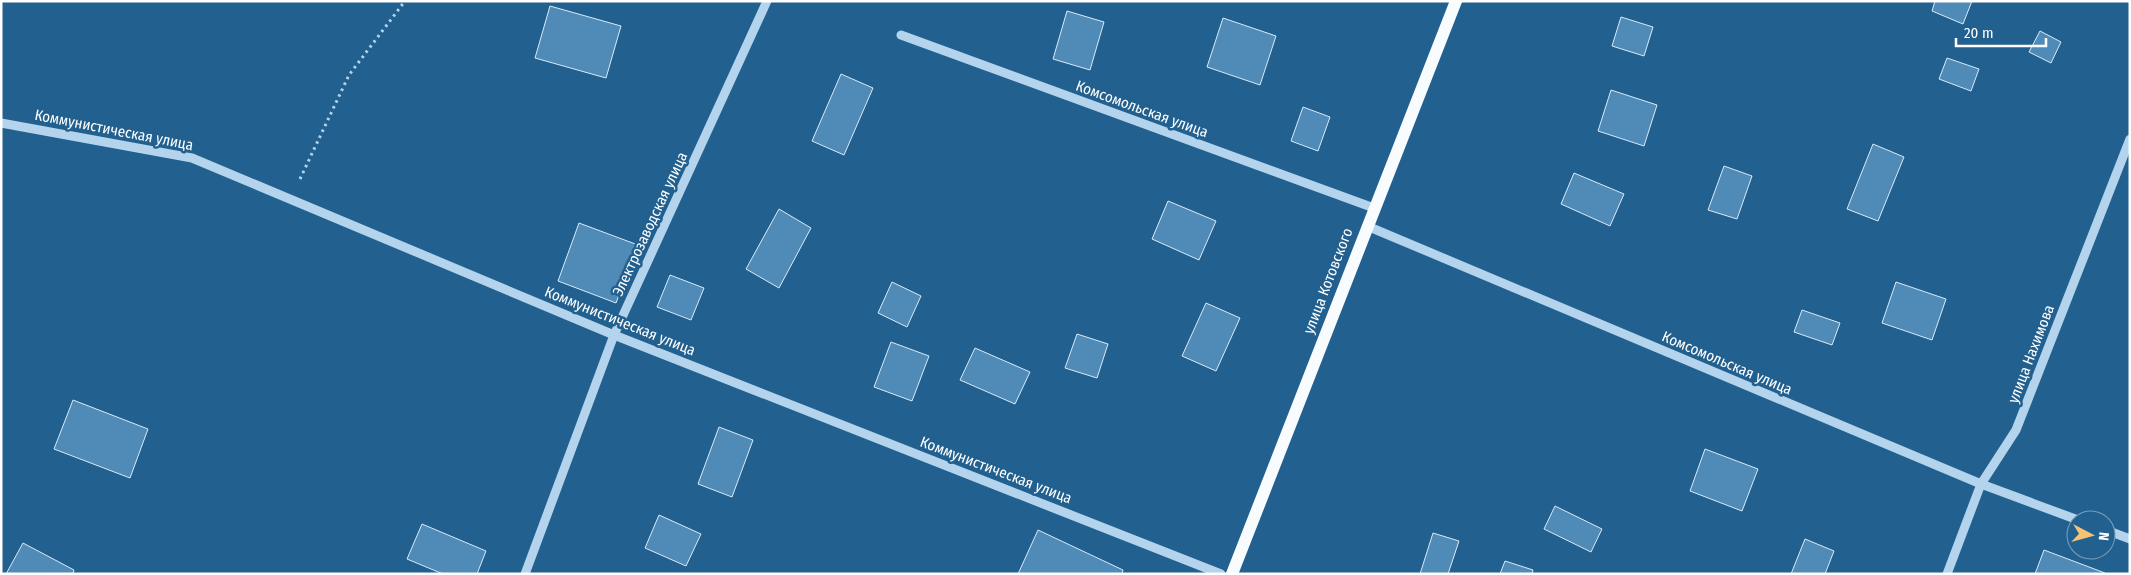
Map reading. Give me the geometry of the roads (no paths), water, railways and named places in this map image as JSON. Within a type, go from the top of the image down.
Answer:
[{"type":"main road","name":"улица Котовского","points":[[1232,574],[1456,1]]},
{"type":"street","name":"Электрозаводская улица","points":[[525,574],[614,334],[767,1]]},
{"type":"street","name":"Комсомольская улица","points":[[901,35],[1374,208]]},
{"type":"street","name":"Коммунистическая улица","points":[[1,123],[192,158],[614,334],[1222,574]]},
{"type":"street","name":"улица Нахимова","points":[[1947,574],[1981,484],[2016,430],[2130,140]]},
{"type":"street","name":"Комсомольская улица","points":[[1367,226],[1981,484],[2066,516]]},
{"type":"street","points":[[2116,534],[2130,539]]}]
